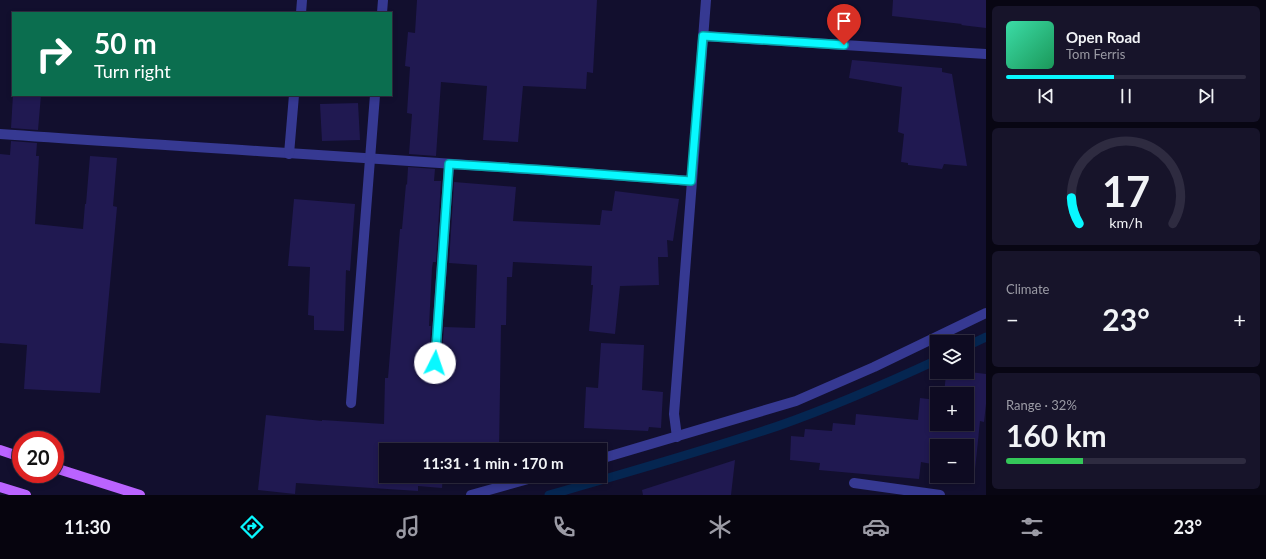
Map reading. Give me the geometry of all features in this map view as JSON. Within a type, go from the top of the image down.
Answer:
[{"type":"main road","points":[[0,450],[12,454]]},
{"type":"main road","points":[[64,471],[140,495]]},
{"type":"main road","points":[[0,487],[26,495]]},
{"type":"street","points":[[301,12],[302,0]]},
{"type":"street","points":[[382,12],[384,0]]},
{"type":"street","points":[[677,437],[674,414],[706,0]]},
{"type":"street","points":[[703,36],[986,54]]},
{"type":"street","points":[[289,154],[294,96]]},
{"type":"street","points":[[351,403],[375,96]]},
{"type":"street","points":[[0,134],[691,181]]},
{"type":"street","points":[[435,363],[449,164]]},
{"type":"street","points":[[607,457],[796,401],[874,367],[986,313]]},
{"type":"street","points":[[471,495],[514,483]]},
{"type":"street","points":[[854,483],[940,495]]},
{"type":"building","points":[[417,0],[597,0],[593,73],[587,72],[586,89],[523,86],[518,142],[483,140],[487,86],[441,82],[436,156],[409,154],[412,114],[407,113],[410,67],[405,66],[408,32],[415,33]]},
{"type":"building","points":[[893,0],[986,0],[986,28],[892,16]]},
{"type":"building","points":[[852,60],[942,68],[942,72],[952,74],[967,166],[944,164],[942,169],[908,165],[908,163],[901,162],[904,134],[898,132],[902,87],[849,78]]},
{"type":"building","points":[[13,96],[41,96],[38,130],[11,128]]},
{"type":"building","points":[[358,103],[360,140],[322,141],[320,104]]},
{"type":"building","points":[[11,141],[37,143],[36,156],[39,156],[35,224],[83,229],[90,156],[117,158],[113,206],[117,207],[100,393],[24,389],[27,345],[0,343],[0,154],[10,155]]},
{"type":"building","points":[[408,167],[435,169],[434,181],[441,181],[436,262],[433,262],[432,268],[429,326],[431,326],[429,363],[432,369],[438,369],[441,364],[444,327],[475,328],[477,265],[449,263],[454,182],[516,187],[513,221],[600,225],[602,210],[612,211],[615,191],[679,199],[673,241],[667,240],[668,257],[658,257],[659,285],[620,286],[615,334],[589,331],[593,285],[591,285],[592,266],[513,262],[512,277],[507,277],[506,325],[501,325],[499,443],[379,443],[379,483],[442,483],[442,488],[418,486],[418,491],[296,483],[295,494],[258,490],[266,415],[322,421],[384,424],[385,378],[388,378],[400,229],[402,229],[406,184],[407,185]]},
{"type":"building","points":[[294,199],[355,204],[350,271],[346,270],[344,331],[314,330],[314,316],[308,315],[310,267],[288,266]]},
{"type":"building","points":[[601,343],[644,345],[642,390],[663,392],[661,428],[649,427],[648,431],[584,428],[586,387],[598,388]]},
{"type":"building","points":[[974,372],[986,374],[986,404],[984,422],[980,421],[975,470],[974,439],[930,439],[930,464],[921,462],[919,479],[819,470],[820,463],[790,460],[791,436],[804,437],[805,429],[832,431],[833,423],[855,425],[856,414],[918,420],[920,398],[930,399],[930,431],[974,431],[974,387],[945,387],[946,379],[974,379]]},
{"type":"building","points":[[735,460],[731,495],[643,495],[642,490]]},
{"type":"waterway","points":[[974,343],[986,337]]},
{"type":"waterway","points":[[549,495],[693,453],[778,426],[858,395],[930,363]]},
{"type":"route","points":[[435,363],[449,164],[691,181],[703,36],[844,45]]}]
